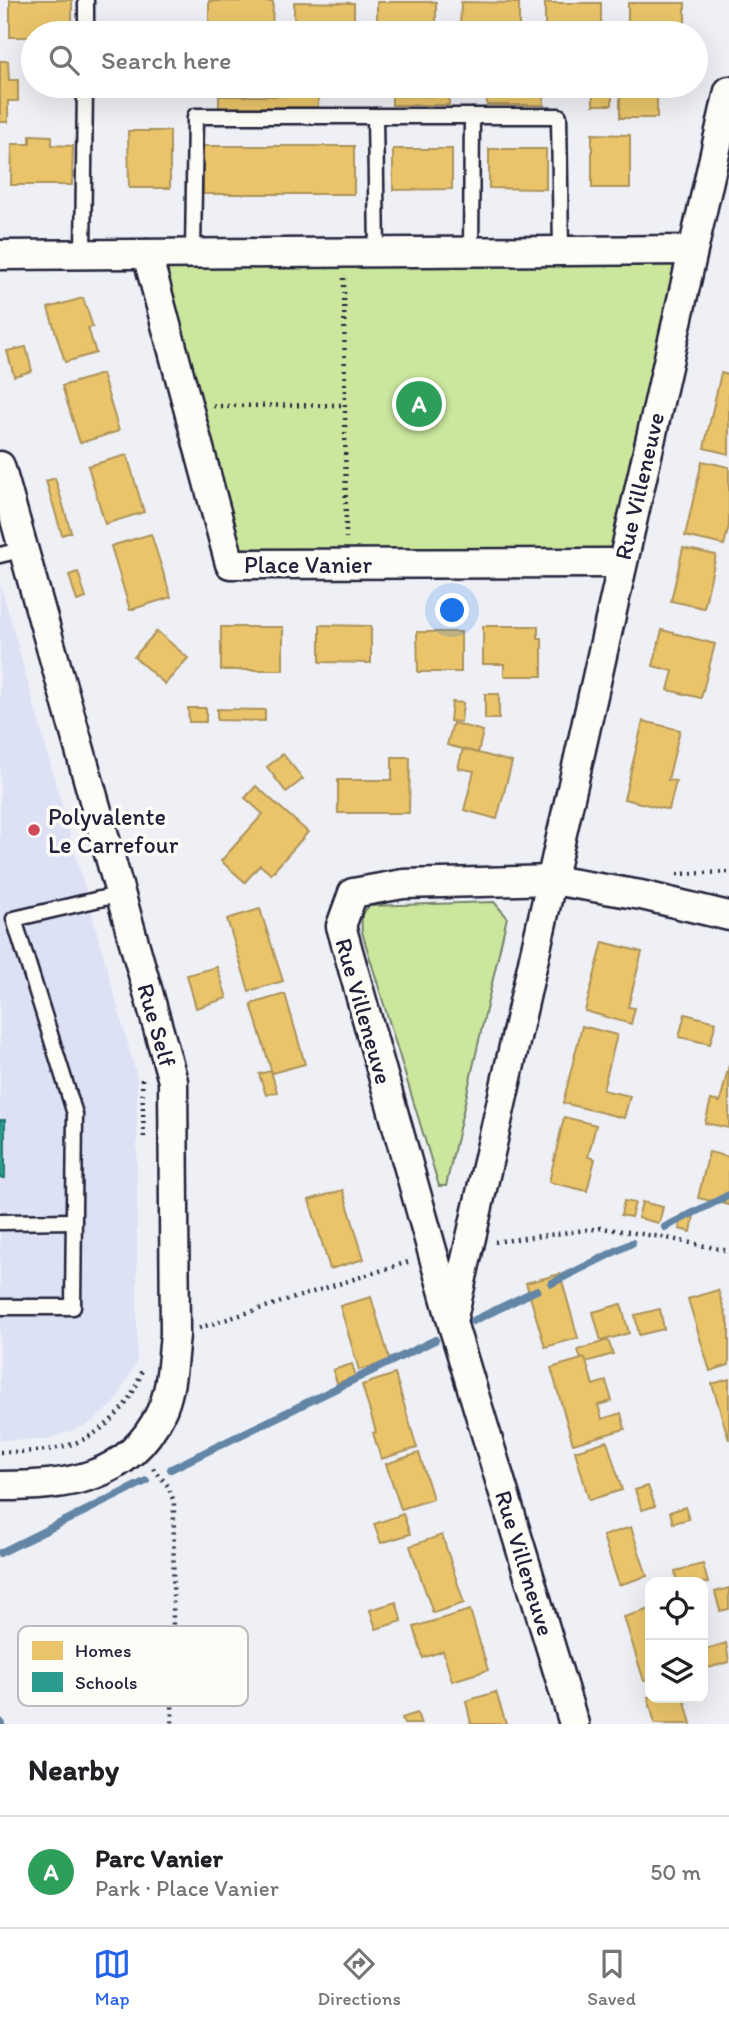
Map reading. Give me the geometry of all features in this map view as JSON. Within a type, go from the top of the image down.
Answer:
[{"type":"street","name":"Rue Villeneuve","points":[[452,1322],[729,91]]},
{"type":"street","points":[[0,255],[692,250]]},
{"type":"street","name":"Place Vanier","points":[[147,254],[230,564],[622,563]]},
{"type":"street","name":"Rue Self","points":[[0,466],[12,552],[121,894],[173,1081],[175,1335],[172,1372],[161,1413],[136,1449],[109,1469],[79,1481],[0,1486]]},
{"type":"street","points":[[552,880],[641,895],[729,916]]},
{"type":"street","name":"Rue Villeneuve","points":[[552,880],[403,884],[353,892],[341,926],[432,1254],[574,1724]]},
{"type":"lane","points":[[86,0],[86,21]]},
{"type":"lane","points":[[83,254],[85,98]]},
{"type":"lane","points":[[193,253],[195,116],[559,116],[561,251]]},
{"type":"lane","points":[[375,116],[377,252]]},
{"type":"lane","points":[[471,252],[472,116]]},
{"type":"lane","points":[[0,1307],[74,1307],[75,1114],[14,919],[121,894]]},
{"type":"lane","points":[[0,1222],[74,1222]]},
{"type":"path","points":[[344,253],[346,564]]},
{"type":"path","points":[[188,406],[345,405]]},
{"type":"path","name":"Rue Self","points":[[139,1067],[142,1080],[144,1148]]},
{"type":"path","points":[[467,1248],[496,1241],[601,1228],[729,1251]]},
{"type":"path","points":[[175,1335],[432,1254]]},
{"type":"path","points":[[0,1452],[40,1452],[82,1442],[106,1427],[130,1400],[142,1373],[143,1362]]},
{"type":"path","points":[[136,1449],[168,1486],[174,1502],[173,1626]]},
{"type":"path","points":[[172,1706],[172,1724]]},
{"type":"shaded area","name":"Polyvalente Le Carrefour","points":[[0,582],[137,1077],[137,1361],[114,1404],[87,1425],[49,1439],[0,1440]]},
{"type":"green space","points":[[692,250],[622,563],[230,564],[147,254]]},
{"type":"green space","points":[[494,902],[507,917],[446,1186],[439,1186],[362,932],[362,918],[369,906]]},
{"type":"building: Homes","points":[[10,0],[72,0],[72,21],[21,21],[21,37],[10,37]]},
{"type":"building: Homes","points":[[209,1],[273,2],[272,21],[209,21]]},
{"type":"building: Homes","points":[[294,2],[354,3],[354,21],[294,21]]},
{"type":"building: Homes","points":[[377,2],[436,2],[436,21],[377,21]]},
{"type":"building: Homes","points":[[461,2],[519,3],[519,21],[460,21]]},
{"type":"building: Homes","points":[[545,3],[601,3],[601,21],[545,21]]},
{"type":"building: Homes","points":[[628,3],[685,3],[685,21],[628,21]]},
{"type":"building: Homes","points":[[0,61],[8,61],[9,80],[18,80],[18,101],[8,101],[8,122],[0,122]]},
{"type":"building: Homes","points":[[219,98],[318,98],[318,107],[219,108]]},
{"type":"building: Homes","points":[[392,98],[449,98],[449,105],[392,105]]},
{"type":"building: Homes","points":[[487,98],[544,98],[544,105],[487,105]]},
{"type":"building: Homes","points":[[593,98],[612,98],[612,105],[593,105]]},
{"type":"building: Homes","points":[[620,98],[657,98],[657,118],[620,118]]},
{"type":"building: Homes","points":[[128,131],[170,131],[170,188],[129,188]]},
{"type":"building: Homes","points":[[592,134],[630,135],[630,188],[592,188]]},
{"type":"building: Homes","points":[[30,135],[52,136],[52,145],[73,146],[72,185],[11,185],[12,144],[30,144]]},
{"type":"building: Homes","points":[[203,146],[354,146],[354,194],[203,194]]},
{"type":"building: Homes","points":[[393,149],[452,149],[452,189],[393,190]]},
{"type":"building: Homes","points":[[489,149],[546,149],[546,189],[489,188]]},
{"type":"building: Homes","points":[[83,298],[93,327],[88,328],[96,353],[65,362],[48,308]]},
{"type":"building: Homes","points":[[26,347],[32,371],[14,376],[7,351]]},
{"type":"building: Homes","points":[[721,373],[729,375],[729,454],[704,448]]},
{"type":"building: Homes","points":[[102,374],[119,431],[80,443],[62,386]]},
{"type":"building: Homes","points":[[127,455],[144,512],[105,524],[88,466]]},
{"type":"building: Homes","points":[[702,461],[729,467],[729,526],[724,545],[685,536]]},
{"type":"building: Homes","points":[[55,478],[71,532],[62,535],[46,481]]},
{"type":"building: Homes","points":[[151,534],[171,597],[130,610],[111,546]]},
{"type":"building: Homes","points":[[683,548],[716,555],[704,608],[671,601]]},
{"type":"building: Homes","points":[[78,572],[86,598],[77,601],[69,575]]},
{"type":"building: Homes","points":[[320,625],[371,626],[371,663],[320,662]]},
{"type":"building: Homes","points":[[483,626],[538,626],[538,638],[542,638],[542,676],[504,676],[504,664],[483,664]]},
{"type":"building: Homes","points":[[221,627],[283,627],[283,670],[221,670]]},
{"type":"building: Homes","points":[[662,630],[715,644],[701,698],[668,690],[673,671],[653,666]]},
{"type":"building: Homes","points":[[157,631],[188,658],[165,684],[134,657]]},
{"type":"building: Homes","points":[[417,632],[461,632],[461,672],[418,672]]},
{"type":"building: Homes","points":[[485,694],[499,694],[499,719],[485,719]]},
{"type":"building: Homes","points":[[452,702],[463,703],[461,722],[450,721]]},
{"type":"building: Homes","points":[[188,708],[206,708],[206,722],[189,722]]},
{"type":"building: Homes","points":[[217,709],[265,710],[265,721],[217,720]]},
{"type":"building: Homes","points":[[643,721],[680,730],[668,780],[676,781],[669,810],[624,799]]},
{"type":"building: Homes","points":[[453,723],[483,731],[478,753],[447,745]]},
{"type":"building: Homes","points":[[463,749],[512,762],[497,819],[464,810],[474,771],[458,768]]},
{"type":"building: Homes","points":[[283,754],[303,779],[286,792],[267,767]]},
{"type":"building: Homes","points":[[392,757],[410,757],[409,813],[338,813],[338,780],[392,780]]},
{"type":"building: Homes","points":[[256,786],[308,832],[271,874],[260,865],[245,882],[221,861],[263,814],[245,798]]},
{"type":"building: Homes","points":[[260,909],[283,981],[249,991],[227,919]]},
{"type":"building: Homes","points":[[603,942],[642,952],[628,1007],[635,1008],[631,1024],[585,1011]]},
{"type":"building: Homes","points":[[217,967],[227,998],[196,1008],[187,975]]},
{"type":"building: Homes","points":[[285,994],[305,1064],[272,1073],[251,1004]]},
{"type":"building: Homes","points":[[685,1014],[716,1022],[710,1044],[679,1037]]},
{"type":"building: Homes","points":[[582,1026],[617,1035],[603,1090],[630,1096],[624,1118],[563,1103]]},
{"type":"building: Homes","points":[[729,1065],[729,1128],[705,1123],[711,1100],[720,1102]]},
{"type":"building: Homes","points":[[271,1071],[277,1092],[266,1095],[259,1074]]},
{"type":"building: Homes","points":[[564,1117],[596,1125],[588,1157],[595,1159],[587,1191],[549,1182]]},
{"type":"building: Homes","points":[[709,1152],[729,1157],[729,1205],[698,1198]]},
{"type":"building: Homes","points":[[343,1190],[364,1259],[330,1269],[309,1200]]},
{"type":"building: Homes","points":[[624,1201],[635,1203],[631,1217],[621,1215]]},
{"type":"building: Homes","points":[[642,1202],[663,1207],[659,1223],[638,1218]]},
{"type":"building: Homes","points":[[683,1214],[694,1216],[691,1232],[679,1229]]},
{"type":"building: Homes","points":[[560,1274],[578,1338],[545,1347],[526,1283]]},
{"type":"building: Homes","points":[[718,1290],[729,1325],[729,1365],[710,1371],[688,1299]]},
{"type":"building: Homes","points":[[371,1297],[390,1361],[359,1370],[340,1306]]},
{"type":"building: Homes","points":[[621,1304],[629,1333],[601,1341],[593,1312]]},
{"type":"building: Homes","points":[[660,1309],[664,1329],[639,1335],[635,1315]]},
{"type":"building: Homes","points":[[608,1340],[613,1354],[586,1362],[585,1358],[581,1359],[578,1350]]},
{"type":"building: Homes","points":[[585,1358],[593,1385],[606,1381],[612,1401],[598,1405],[602,1419],[621,1413],[625,1429],[573,1444],[551,1368]]},
{"type":"building: Homes","points":[[352,1364],[356,1377],[337,1383],[333,1370]]},
{"type":"building: Homes","points":[[395,1374],[417,1448],[381,1459],[362,1385]]},
{"type":"building: Homes","points":[[729,1379],[729,1440],[712,1384]]},
{"type":"building: Homes","points":[[607,1441],[622,1490],[589,1500],[575,1451]]},
{"type":"building: Homes","points":[[419,1453],[433,1499],[401,1509],[386,1464]]},
{"type":"building: Homes","points":[[648,1486],[655,1506],[642,1510],[635,1490]]},
{"type":"building: Homes","points":[[685,1507],[689,1519],[673,1523],[670,1512]]},
{"type":"building: Homes","points":[[403,1514],[410,1534],[381,1543],[374,1524]]},
{"type":"building: Homes","points":[[631,1527],[647,1576],[619,1585],[603,1536]]},
{"type":"building: Homes","points":[[442,1535],[464,1603],[433,1613],[410,1546]]},
{"type":"building: Homes","points":[[703,1564],[706,1577],[676,1577],[675,1571]]},
{"type":"building: Homes","points":[[729,1588],[729,1609],[720,1611],[715,1592]]},
{"type":"building: Homes","points":[[396,1602],[402,1621],[376,1629],[370,1610]]},
{"type":"building: Homes","points":[[470,1610],[488,1670],[452,1681],[443,1651],[423,1658],[414,1627]]},
{"type":"building: Homes","points":[[645,1611],[644,1681],[624,1617]]},
{"type":"building: Homes","points":[[726,1643],[729,1662],[708,1668],[708,1648]]},
{"type":"building: Homes","points":[[496,1692],[506,1724],[471,1724],[466,1701]]},
{"type":"building: Homes","points":[[650,1703],[685,1703],[691,1724],[655,1724]]},
{"type":"building: Homes","points":[[417,1713],[421,1724],[404,1724],[402,1718]]},
{"type":"building: Schools","points":[[0,1120],[5,1120],[5,1178],[0,1178]]},
{"type":"waterway","points":[[665,1227],[729,1195]]},
{"type":"waterway","points":[[552,1283],[632,1243]]},
{"type":"waterway","points":[[473,1321],[537,1290]]},
{"type":"waterway","points":[[171,1469],[435,1340]]},
{"type":"waterway","points":[[0,1553],[146,1481]]},
{"type":"place","name":"Parc Vanier","points":[[419,404]]},
{"type":"place","name":"Polyvalente Le Carrefour","points":[[34,830]]}]
